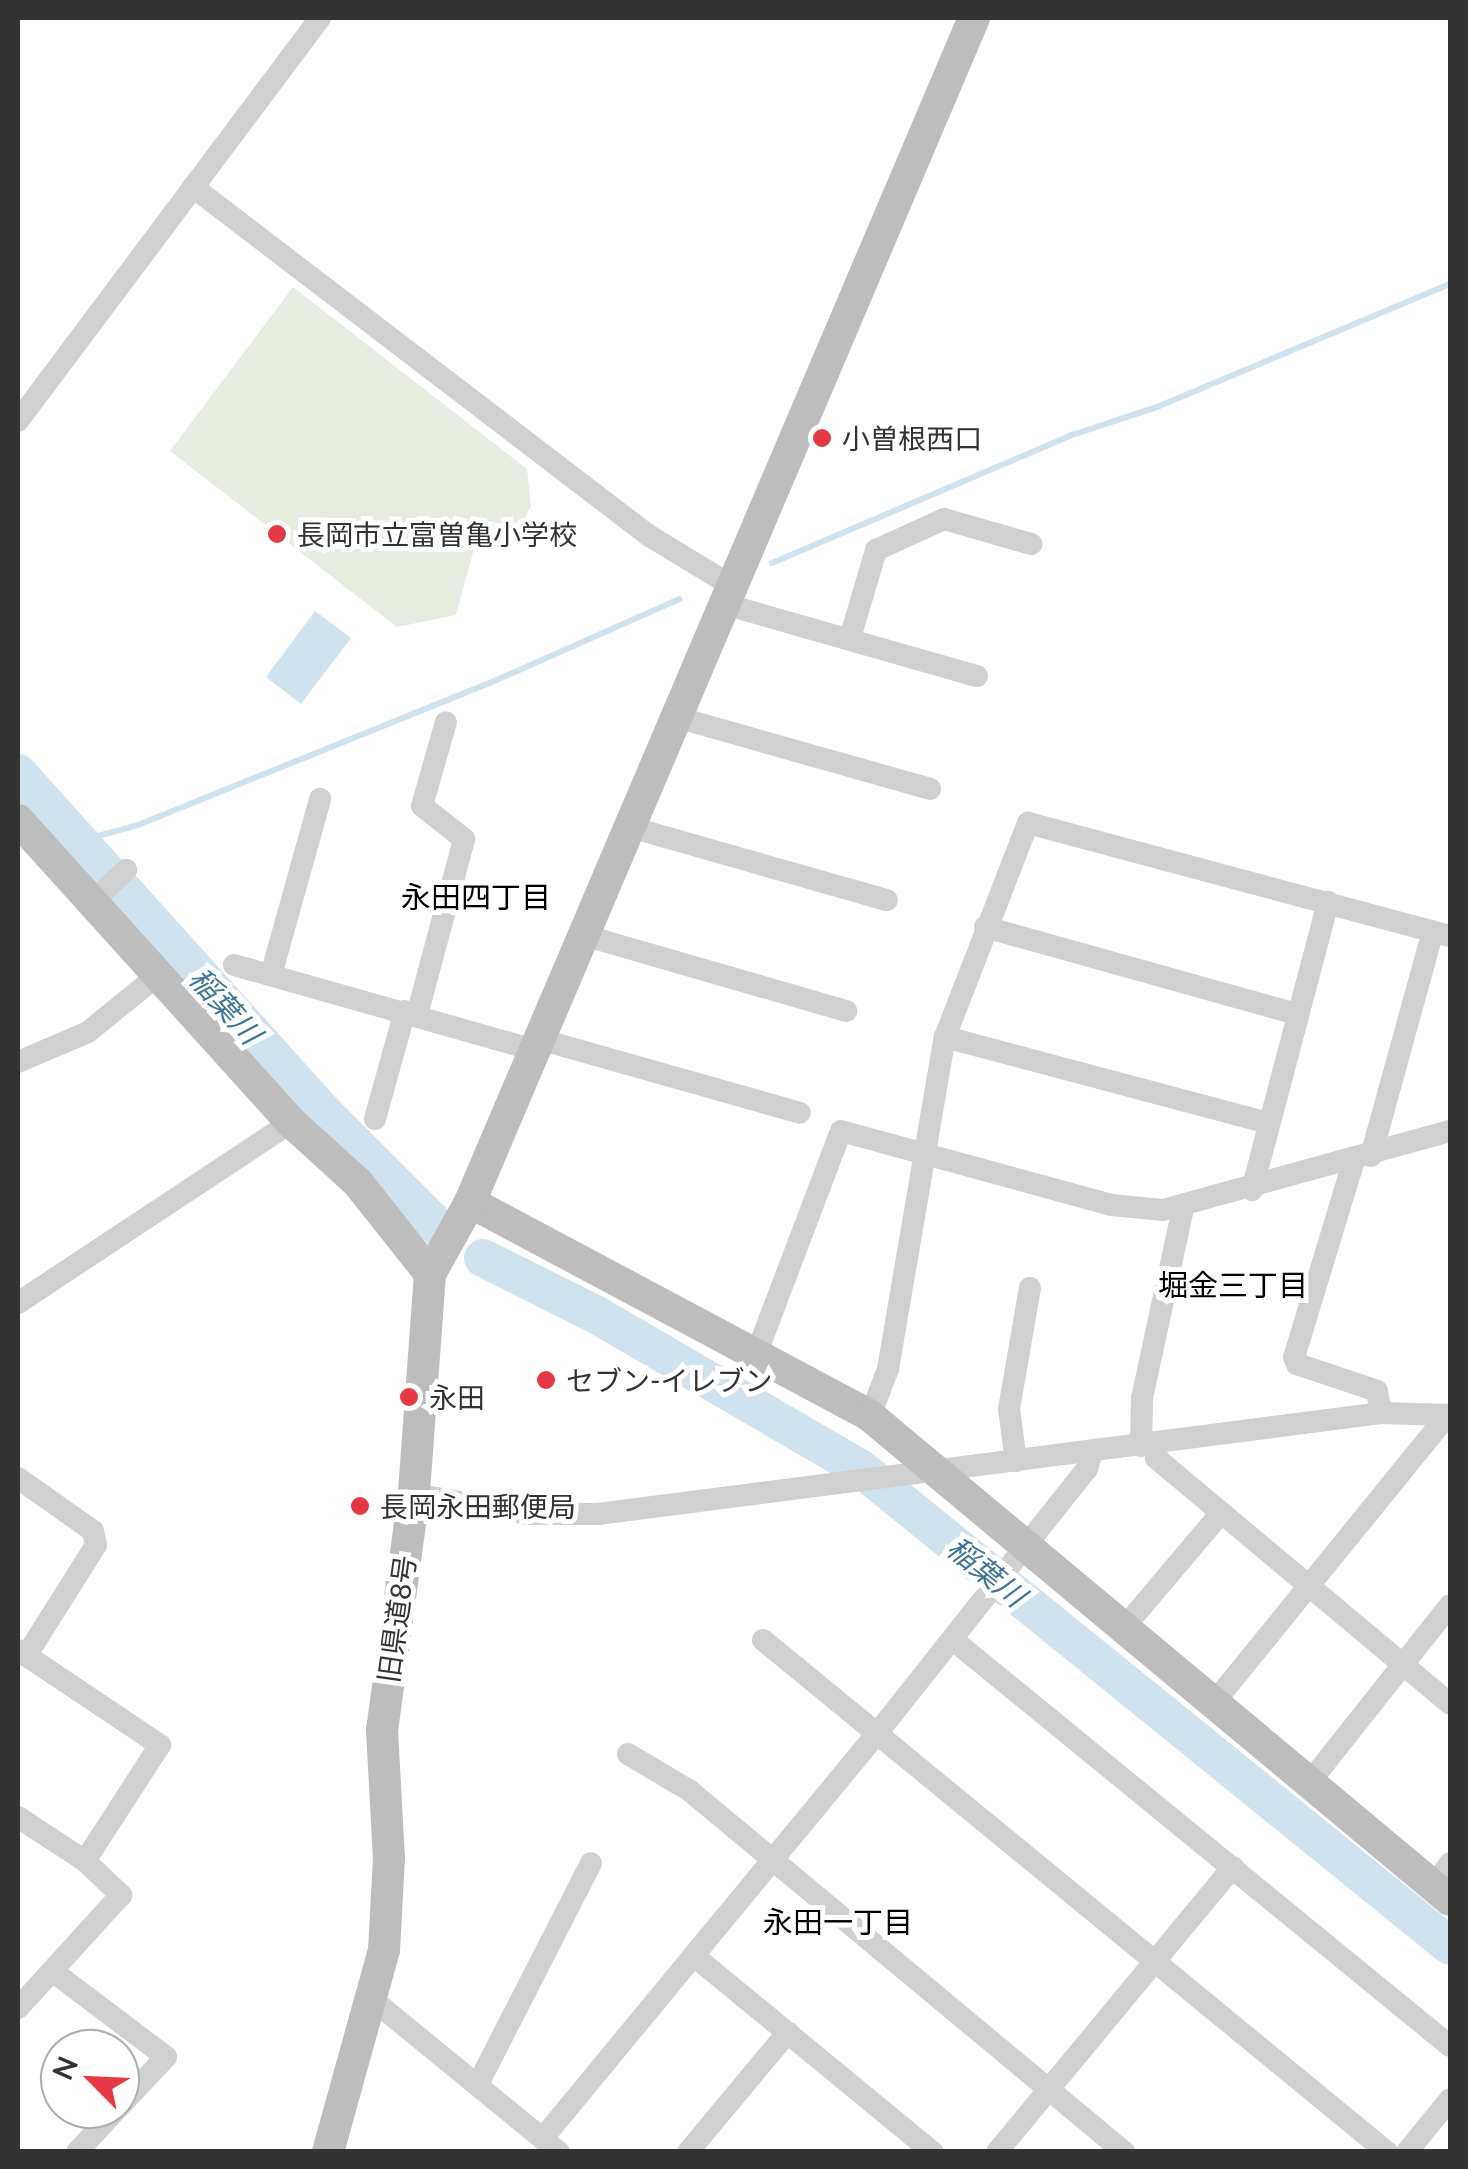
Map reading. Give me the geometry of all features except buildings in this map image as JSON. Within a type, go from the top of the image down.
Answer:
[{"type":"street","points":[[18,421],[320,18]]},
{"type":"street","points":[[18,820],[95,899],[157,976],[291,1122],[358,1183],[430,1274],[470,1202],[974,18]]},
{"type":"street","points":[[193,187],[728,595],[850,638],[977,676]]},
{"type":"street","points":[[850,638],[876,550],[944,519],[1032,544]]},
{"type":"street","points":[[676,718],[930,790]]},
{"type":"street","points":[[375,1119],[464,839],[460,830],[424,814],[422,806],[446,722]]},
{"type":"street","points":[[271,975],[320,800]]},
{"type":"street","points":[[870,1416],[888,1370],[945,1037],[1028,823],[1442,934],[1294,1357],[1297,1364],[1377,1391],[1381,1413]]},
{"type":"street","points":[[630,828],[887,900]]},
{"type":"street","points":[[95,899],[126,870]]},
{"type":"street","points":[[1252,1190],[1328,902]]},
{"type":"street","points":[[985,927],[1297,1014]]},
{"type":"street","points":[[583,936],[846,1011]]},
{"type":"street","points":[[234,965],[800,1113]]},
{"type":"street","points":[[18,1062],[88,1032],[157,976]]},
{"type":"street","points":[[945,1037],[1268,1122]]},
{"type":"street","points":[[18,1303],[291,1122]]},
{"type":"street","points":[[756,1352],[841,1132],[927,1152],[1111,1205],[1163,1210],[1252,1190],[1450,1131]]},
{"type":"street","points":[[470,1202],[870,1416],[917,1473],[1023,1548],[1309,1784],[1445,1883]]},
{"type":"street","points":[[1184,1204],[1142,1398],[1149,1444],[1156,1458],[1450,1704]]},
{"type":"street","name":"旧県道8号","points":[[328,2152],[374,2000],[388,1913],[382,1730],[414,1494],[430,1274]]},
{"type":"street","points":[[1016,1462],[1009,1409],[1030,1288]]},
{"type":"street","points":[[414,1494],[565,1516],[1381,1413],[1449,1415]]},
{"type":"street","points":[[1212,1704],[1449,1415]]},
{"type":"street","points":[[374,2000],[550,2145],[694,1956],[1088,1469],[1092,1452]]},
{"type":"street","points":[[18,1478],[93,1531],[96,1545],[22,1653],[160,1745],[85,1861]]},
{"type":"street","points":[[1122,1630],[1221,1513]]},
{"type":"street","points":[[1309,1784],[1400,1662],[1450,1605]]},
{"type":"street","points":[[952,1639],[1450,2046]]},
{"type":"street","points":[[764,1640],[1387,2152]]},
{"type":"street","points":[[628,1754],[690,1791],[1124,2152]]},
{"type":"street","points":[[18,1817],[85,1861],[121,1895],[55,1972],[22,1996]]},
{"type":"street","points":[[478,2084],[591,1863]]},
{"type":"street","points":[[997,2152],[1233,1867]]},
{"type":"street","points":[[694,1956],[933,2152]]},
{"type":"street","points":[[55,1972],[129,2029]]},
{"type":"street","points":[[688,2152],[788,2032]]},
{"type":"street","points":[[140,2037],[166,2057],[140,2085]]},
{"type":"street","points":[[1407,2152],[1450,2099]]},
{"type":"street","points":[[77,2152],[99,2129]]},
{"type":"shaded area","points":[[293,287],[527,469],[531,506],[520,526],[503,534],[479,530],[456,615],[397,627],[170,451]]},
{"type":"water","points":[[315,611],[351,638],[301,704],[266,677]]},
{"type":"waterway","points":[[772,563],[1072,435],[1157,407],[1450,284]]},
{"type":"waterway","points":[[80,841],[138,825],[492,682],[679,599]]},
{"type":"waterway","name":"稲葉川","points":[[18,773],[322,1111],[442,1231]]},
{"type":"waterway","name":"稲葉川","points":[[483,1258],[595,1314],[860,1468],[1450,1946]]},
{"type":"place","name":"小曽根西口","points":[[822,438]]},
{"type":"place","name":"長岡市立富曽亀小学校","points":[[277,534]]},
{"type":"place","name":"セブン-イレブン","points":[[546,1380]]},
{"type":"place","name":"永田","points":[[409,1397]]},
{"type":"place","name":"長岡永田郵便局","points":[[360,1506]]},
{"type":"district","name":"永田四丁目","points":[[476,896]]},
{"type":"district","name":"堀金三丁目","points":[[1233,1284]]},
{"type":"district","name":"永田一丁目","points":[[838,1921]]}]
